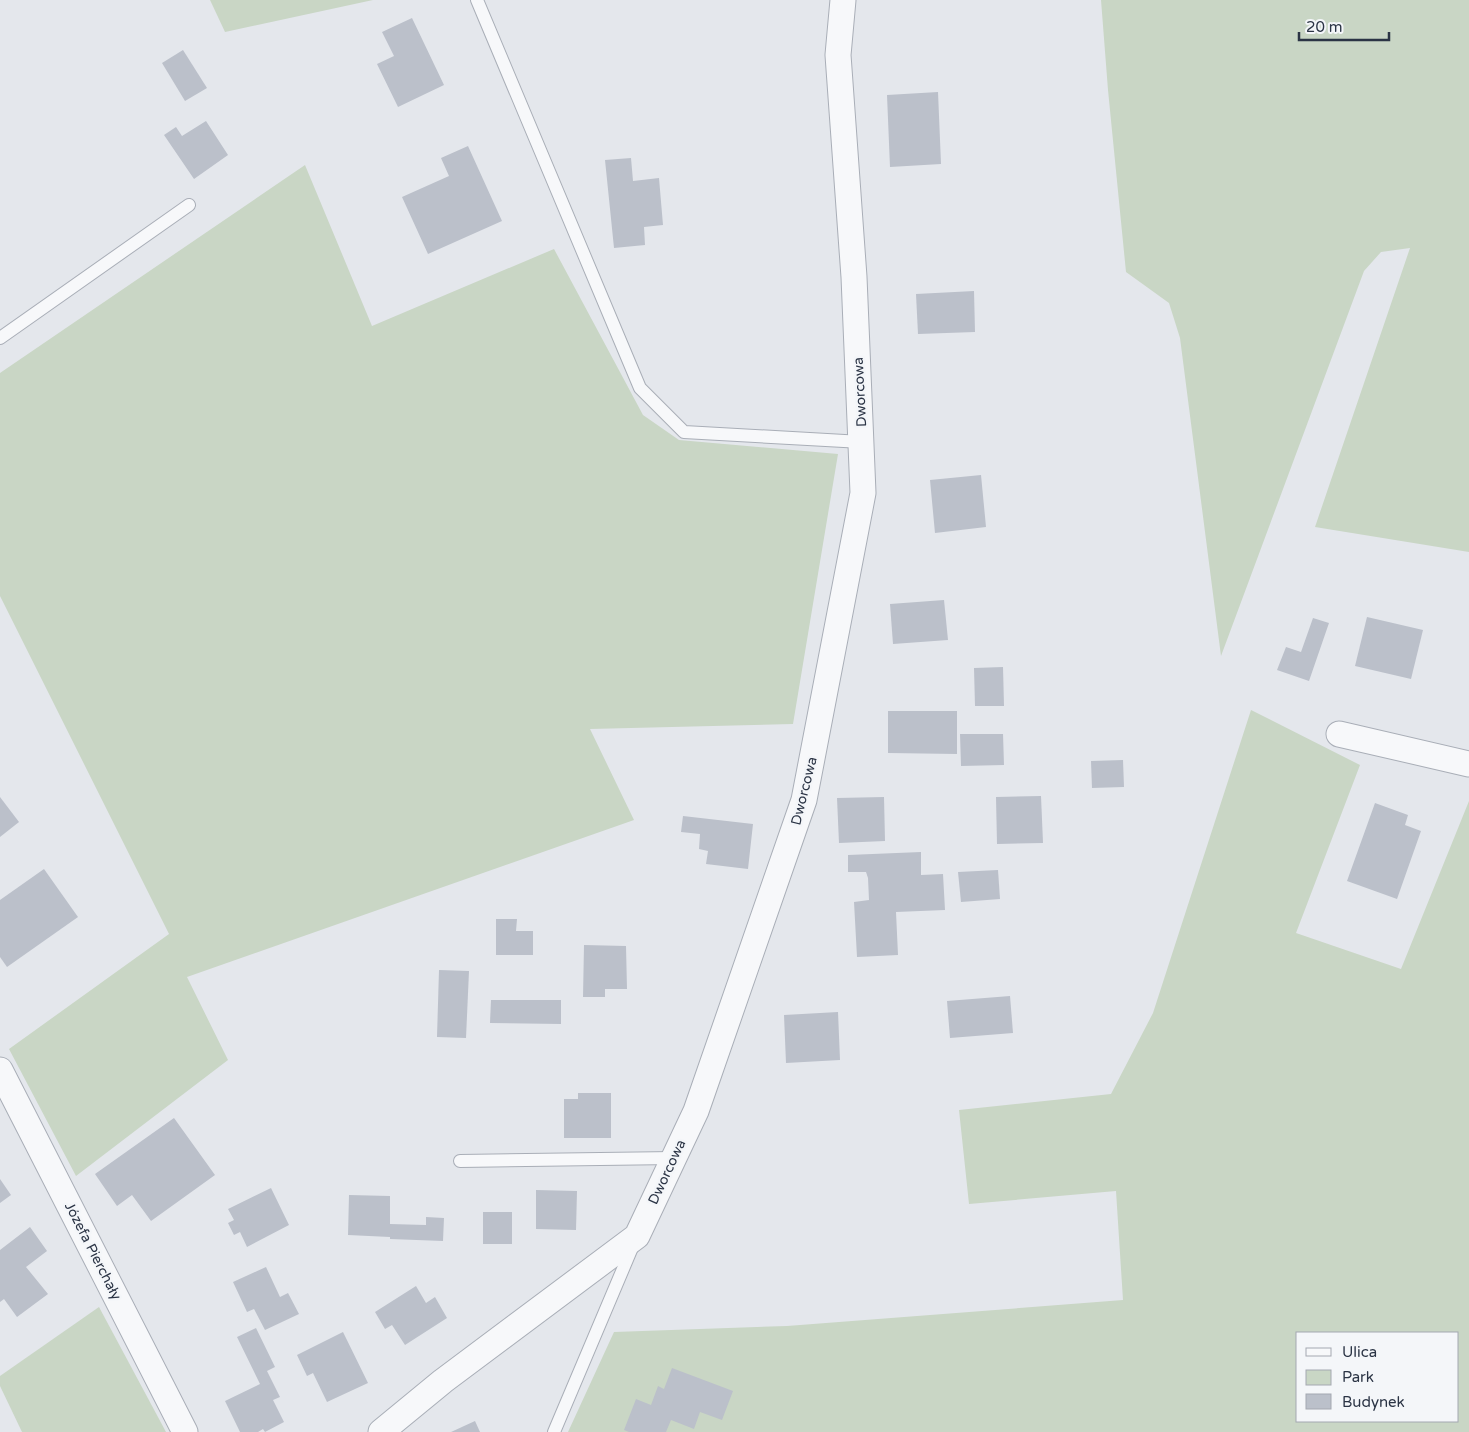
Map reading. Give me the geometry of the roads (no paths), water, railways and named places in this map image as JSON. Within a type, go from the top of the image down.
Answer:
[{"type":"street","name":"Dworcowa","points":[[381,1432],[443,1382],[637,1236],[696,1111],[804,800],[863,493],[854,277],[838,55],[843,0]]},
{"type":"street","points":[[1339,734],[1469,764]]},
{"type":"street","name":"Józefa Pierchały","points":[[0,1070],[185,1432]]},
{"type":"lane","points":[[476,0],[640,388],[684,432],[862,442]]},
{"type":"lane","points":[[0,338],[189,206]]},
{"type":"lane","points":[[460,1161],[674,1158]]},
{"type":"lane","points":[[554,1432],[637,1236]]}]
